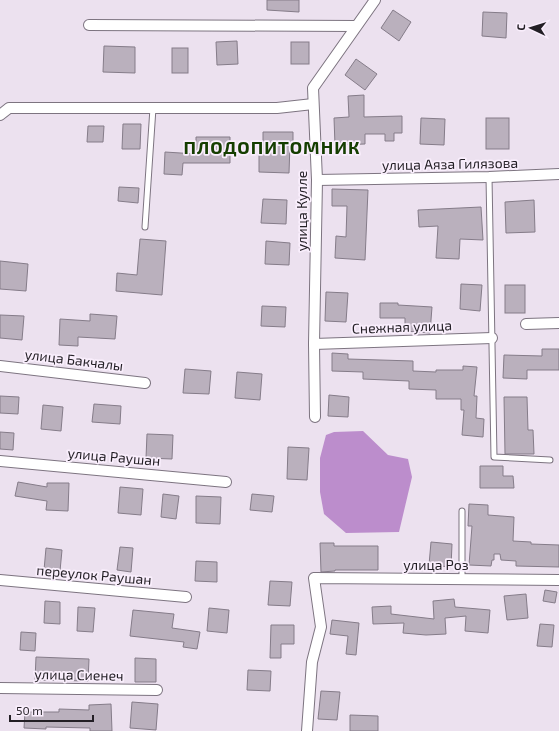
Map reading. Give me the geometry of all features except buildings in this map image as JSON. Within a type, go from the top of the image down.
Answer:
[{"type":"street","name":"улица Кулле","points":[[315,417],[314,344],[317,180],[313,88],[375,0]]},
{"type":"street","points":[[89,24],[356,26]]},
{"type":"street","points":[[0,115],[10,108],[277,108],[313,104]]},
{"type":"street","name":"улица Аяза Гилязова","points":[[317,180],[489,178],[559,174]]},
{"type":"street","points":[[526,324],[559,323]]},
{"type":"street","name":"Снежная улица","points":[[314,344],[492,338]]},
{"type":"street","name":"улица Бакчалы","points":[[0,366],[145,383]]},
{"type":"street","name":"улица Раушан","points":[[0,460],[226,482]]},
{"type":"street","name":"улица Роз","points":[[307,731],[312,662],[321,627],[314,578],[559,580]]},
{"type":"street","name":"переулок Раушан","points":[[0,580],[186,597]]},
{"type":"street","name":"улица Сиенеч","points":[[0,688],[157,690]]},
{"type":"lane","points":[[146,227],[153,108]]},
{"type":"lane","points":[[489,178],[494,457],[550,460]]},
{"type":"lane","points":[[462,511],[462,579]]},
{"type":"shaded area","points":[[363,431],[388,455],[408,459],[412,477],[399,532],[346,533],[324,514],[320,492],[320,458],[326,435],[334,432]]},
{"type":"district","name":"ПЛОДОПИТОМНИК","points":[[272,148]]}]
